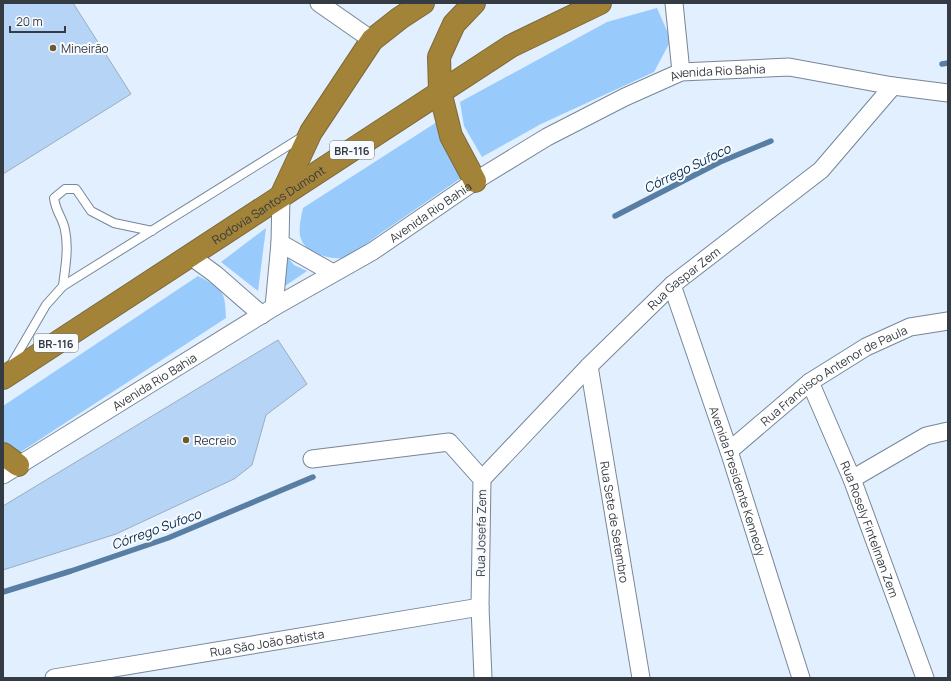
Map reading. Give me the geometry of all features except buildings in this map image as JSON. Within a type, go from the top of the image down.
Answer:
[{"type":"highway","points":[[281,196],[311,132],[372,40],[400,18],[423,3]]},
{"type":"highway","points":[[474,3],[454,24],[439,57],[440,91],[451,136],[476,181]]},
{"type":"highway","name":"Rodovia Santos Dumont","points":[[3,378],[189,255],[511,46],[600,3]]},
{"type":"street","points":[[320,3],[372,40]]},
{"type":"street","points":[[674,3],[681,72]]},
{"type":"street","name":"Avenida Rio Bahia","points":[[6,468],[268,311],[373,251],[476,181],[547,137],[681,72],[789,67],[892,86],[948,93]]},
{"type":"street","name":"Rua Gaspar Zem","points":[[482,479],[589,366],[672,285],[821,170],[892,86]]},
{"type":"street","points":[[189,255],[268,311],[280,243],[281,196]]},
{"type":"street","points":[[280,243],[334,273]]},
{"type":"street","name":"Avenida Presidente Kennedy","points":[[672,285],[729,451],[801,678]]},
{"type":"street","name":"Rua Francisco Antenor de Paula","points":[[729,451],[810,382],[866,346],[910,327],[948,321]]},
{"type":"street","name":"Rua Sete de Setembro","points":[[589,366],[641,678]]},
{"type":"street","name":"Rua Rosely Fintelman Zem","points":[[810,382],[852,479],[925,678]]},
{"type":"street","points":[[852,479],[926,436],[948,431]]},
{"type":"street","name":"Rua Josefa Zem","points":[[312,459],[448,442],[482,479],[480,607],[483,678]]},
{"type":"street","name":"Rua São João Batista","points":[[54,678],[480,607]]},
{"type":"lane","points":[[3,378],[46,305],[63,286],[311,132]]},
{"type":"lane","points":[[63,286],[67,244],[65,229],[55,209],[54,198],[65,189],[76,189],[91,211],[114,223],[152,231]]},
{"type":"shaded area","points":[[657,8],[671,40],[654,72],[541,124],[482,157],[464,126],[460,102],[607,22]]},
{"type":"shaded area","points":[[440,120],[464,176],[351,255],[342,258],[326,256],[321,255],[307,247],[300,237],[300,224],[303,208]]},
{"type":"shaded area","points":[[266,228],[258,291],[221,262]]},
{"type":"shaded area","points":[[287,257],[294,265],[307,271],[282,288]]},
{"type":"shaded area","points":[[198,276],[213,284],[221,291],[225,301],[226,318],[19,453],[3,444],[3,406]]},
{"type":"waterway","name":"Córrego Sufoco","points":[[942,64],[948,63]]},
{"type":"waterway","name":"Córrego Sufoco","points":[[615,216],[720,162],[771,141]]},
{"type":"waterway","name":"Córrego Sufoco","points":[[3,592],[168,538],[313,477]]},
{"type":"place","name":"Mineirão","points":[[53,48]]},
{"type":"place","name":"Recreio","points":[[186,440]]}]
